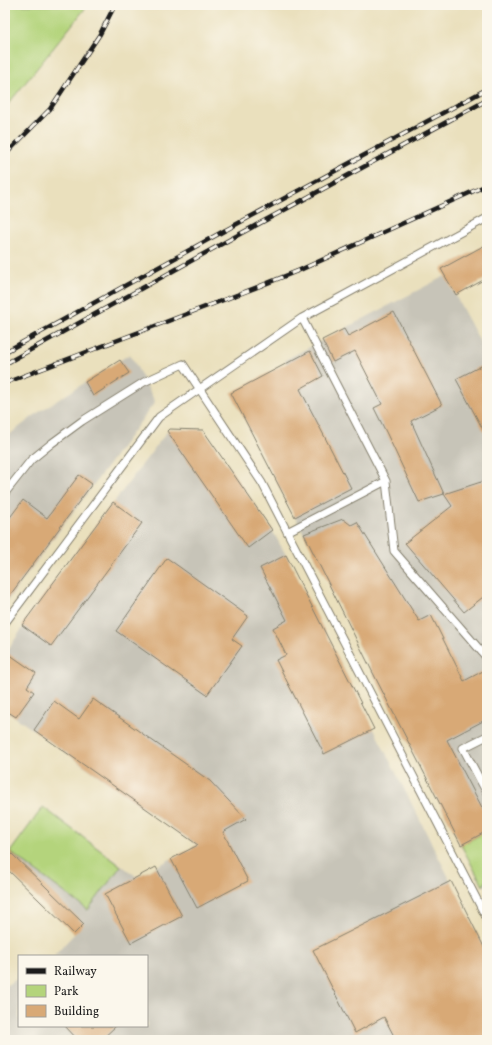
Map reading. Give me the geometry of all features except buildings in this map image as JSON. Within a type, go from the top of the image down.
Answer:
[{"type":"lane","points":[[5,623],[159,417],[302,318],[487,218]]},
{"type":"lane","points":[[302,318],[386,481],[394,551],[487,658]]},
{"type":"lane","points":[[5,493],[25,466],[38,454],[82,421],[144,382],[183,364],[262,483],[486,912]]},
{"type":"lane","points":[[287,532],[386,481]]},
{"type":"lane","points":[[487,736],[463,748],[487,793]]},
{"type":"shaded area","points":[[445,276],[487,355],[487,886],[483,886],[461,845],[231,393],[287,364],[285,360]]},
{"type":"shaded area","points":[[130,354],[155,402],[5,604],[5,438],[39,412]]},
{"type":"shaded area","points":[[169,429],[203,430],[272,530],[286,555],[487,953],[487,1040],[7,1040],[5,1038],[5,986],[18,979],[18,1027],[148,1027],[148,955],[54,955],[84,924],[10,852],[43,807],[137,877],[197,845],[5,710],[5,654],[24,626],[22,625]]},
{"type":"green space","points":[[5,5],[88,5],[5,108]]},
{"type":"green space","points":[[43,807],[121,866],[88,910],[10,852]]},
{"type":"green space","points":[[487,831],[487,880],[483,886],[461,845]]},
{"type":"railway","points":[[5,155],[50,109],[100,34],[115,5]]},
{"type":"railway","points":[[5,352],[222,232],[487,89]]},
{"type":"railway","points":[[5,364],[227,241],[487,100]]},
{"type":"railway","points":[[5,383],[300,270],[487,185]]}]
